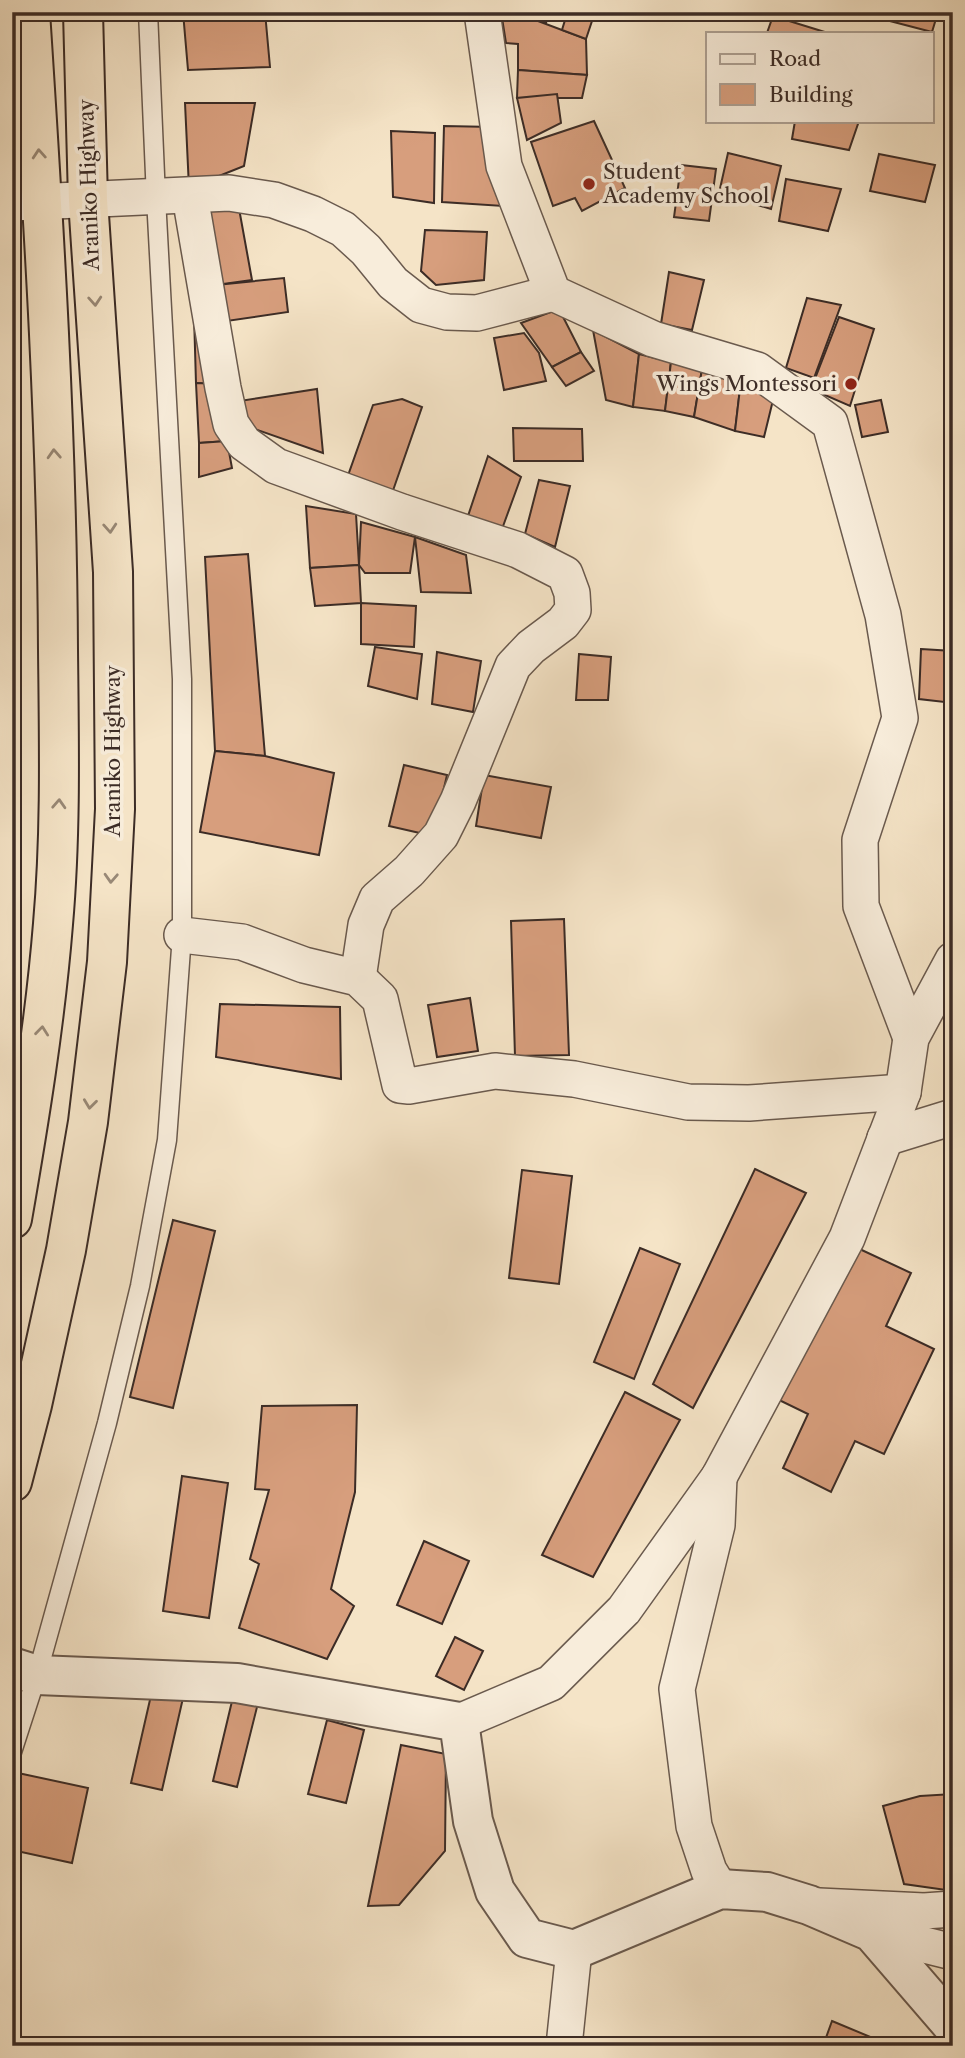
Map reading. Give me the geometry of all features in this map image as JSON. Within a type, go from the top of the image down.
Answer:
[{"type":"highway","points":[[12,1219],[40,1050],[53,924],[60,789],[58,540],[27,203],[30,12]]},
{"type":"highway","name":"Araniko Highway","points":[[12,1482],[32,1405],[65,1250],[88,1122],[107,962],[115,809],[113,572],[88,201],[83,12]]},
{"type":"street","points":[[482,12],[504,166],[553,293]]},
{"type":"street","points":[[27,203],[229,193],[274,200],[313,214],[342,229],[366,250],[393,283],[421,305],[447,312],[477,313],[553,293],[653,339],[757,370],[830,423],[883,615],[900,718],[860,840],[861,906],[911,1038]]},
{"type":"street","points":[[190,196],[223,388],[231,424],[244,443],[276,466],[402,512],[519,550],[565,574],[572,593],[573,610],[563,623],[531,647],[513,666],[458,801],[441,835],[410,871],[377,899],[366,925],[358,978]]},
{"type":"street","points":[[182,935],[242,942],[304,965],[358,978],[380,999],[400,1085],[409,1086],[495,1071],[573,1079],[688,1102],[749,1103],[903,1092]]},
{"type":"street","points":[[25,1671],[237,1683],[459,1722],[551,1683],[624,1610],[719,1477],[847,1238],[903,1092],[911,1038],[953,960]]},
{"type":"street","points":[[885,1138],[953,1117]]},
{"type":"street","points":[[719,1477],[716,1525],[677,1689],[694,1826],[709,1871],[720,1889]]},
{"type":"street","points":[[459,1722],[473,1821],[495,1891],[527,1938],[574,1950],[720,1889],[767,1892],[809,1905],[872,1933],[953,1952]]},
{"type":"street","points":[[809,1905],[924,1911],[953,1909]]},
{"type":"street","points":[[872,1933],[953,2026]]},
{"type":"street","points":[[564,2046],[574,1950]]},
{"type":"lane","points":[[12,1752],[25,1671],[107,1423],[140,1286],[167,1140],[182,935],[182,679],[148,12]]},
{"type":"building","points":[[183,12],[265,12],[270,67],[188,70]]},
{"type":"building","points":[[501,12],[514,12],[586,39],[587,75],[518,70],[518,44],[506,43]]},
{"type":"building","points":[[516,12],[549,12],[546,23]]},
{"type":"building","points":[[556,12],[595,12],[586,39],[562,30],[565,20],[554,16]]},
{"type":"building","points":[[888,12],[938,12],[932,32],[886,20]]},
{"type":"building","points":[[773,16],[825,32],[767,32]]},
{"type":"building","points":[[518,70],[587,75],[582,98],[517,98]]},
{"type":"building","points":[[557,94],[561,123],[527,140],[517,98]]},
{"type":"building","points":[[185,103],[255,103],[244,166],[189,188]]},
{"type":"building","points":[[594,121],[625,188],[582,211],[575,198],[553,206],[531,142]]},
{"type":"building","points":[[795,122],[859,122],[849,150],[792,139]]},
{"type":"building","points":[[444,126],[494,127],[503,206],[442,202]]},
{"type":"building","points":[[391,131],[435,133],[434,203],[393,197]]},
{"type":"building","points":[[728,153],[781,166],[771,209],[719,193]]},
{"type":"building","points":[[879,154],[935,165],[925,202],[870,191]]},
{"type":"building","points":[[681,165],[716,169],[709,221],[674,217]]},
{"type":"building","points":[[786,179],[841,189],[828,231],[779,221]]},
{"type":"building","points":[[238,203],[252,280],[216,285],[202,208]]},
{"type":"building","points":[[425,230],[487,232],[484,280],[436,285],[421,271]]},
{"type":"building","points":[[669,272],[704,280],[692,330],[661,324]]},
{"type":"building","points":[[284,278],[288,312],[227,321],[216,285]]},
{"type":"building","points":[[807,298],[841,305],[814,378],[786,368]]},
{"type":"building","points":[[559,309],[581,352],[552,367],[521,323]]},
{"type":"building","points":[[194,315],[217,384],[196,383]]},
{"type":"building","points":[[839,317],[874,329],[850,406],[811,389]]},
{"type":"building","points":[[593,330],[639,354],[633,407],[606,400]]},
{"type":"building","points":[[524,333],[539,353],[546,381],[504,390],[494,338]]},
{"type":"building","points":[[581,352],[594,371],[566,386],[552,367]]},
{"type":"building","points":[[639,354],[671,362],[665,411],[633,407]]},
{"type":"building","points":[[671,362],[702,369],[694,417],[665,411]]},
{"type":"building","points":[[702,369],[741,380],[735,431],[694,417]]},
{"type":"building","points":[[741,380],[774,396],[764,437],[735,431]]},
{"type":"building","points":[[196,383],[217,384],[227,441],[199,443]]},
{"type":"building","points":[[317,389],[323,453],[235,422],[233,402]]},
{"type":"building","points":[[402,399],[422,407],[389,502],[345,484],[373,405]]},
{"type":"building","points":[[881,400],[888,432],[862,437],[855,405]]},
{"type":"building","points":[[513,428],[582,429],[583,461],[514,461]]},
{"type":"building","points":[[227,441],[232,468],[199,477],[199,443]]},
{"type":"building","points":[[488,456],[521,477],[502,529],[468,516]]},
{"type":"building","points":[[539,480],[570,486],[555,547],[525,534]]},
{"type":"building","points":[[306,506],[356,514],[359,565],[310,568]]},
{"type":"building","points":[[361,522],[415,537],[410,573],[365,573],[359,565]]},
{"type":"building","points":[[415,537],[466,555],[471,593],[421,592]]},
{"type":"building","points":[[248,554],[265,756],[215,751],[205,557]]},
{"type":"building","points":[[359,565],[361,603],[315,606],[310,568]]},
{"type":"building","points":[[361,603],[416,606],[414,647],[361,644]]},
{"type":"building","points":[[375,647],[422,654],[417,699],[368,686]]},
{"type":"building","points":[[921,649],[953,651],[953,703],[919,699]]},
{"type":"building","points":[[437,652],[481,661],[473,712],[432,704]]},
{"type":"building","points":[[579,654],[611,657],[608,700],[576,700]]},
{"type":"building","points":[[215,751],[265,756],[334,773],[319,855],[200,832]]},
{"type":"building","points":[[404,765],[447,775],[433,836],[389,826]]},
{"type":"building","points":[[484,775],[551,787],[541,838],[476,826]]},
{"type":"building","points":[[564,919],[569,1055],[515,1056],[511,921]]},
{"type":"building","points":[[470,998],[478,1051],[437,1057],[428,1005]]},
{"type":"building","points":[[220,1004],[340,1007],[341,1079],[216,1057]]},
{"type":"building","points":[[755,1169],[806,1193],[693,1408],[653,1384]]},
{"type":"building","points":[[522,1170],[572,1176],[559,1284],[509,1278]]},
{"type":"building","points":[[173,1220],[215,1231],[173,1408],[130,1397]]},
{"type":"building","points":[[851,1245],[911,1273],[886,1326],[934,1349],[884,1454],[855,1441],[831,1492],[783,1468],[808,1414],[777,1399]]},
{"type":"building","points":[[640,1248],[680,1264],[634,1379],[594,1362]]},
{"type":"building","points":[[625,1392],[680,1420],[593,1577],[542,1555]]},
{"type":"building","points":[[357,1405],[355,1492],[331,1589],[354,1606],[327,1659],[239,1628],[259,1564],[250,1559],[269,1490],[255,1489],[262,1406]]},
{"type":"building","points":[[182,1476],[228,1483],[209,1618],[163,1611]]},
{"type":"building","points":[[424,1541],[469,1561],[442,1624],[397,1605]]},
{"type":"building","points":[[455,1637],[483,1651],[464,1690],[436,1676]]},
{"type":"building","points":[[152,1691],[183,1698],[162,1790],[131,1783]]},
{"type":"building","points":[[233,1697],[258,1703],[237,1787],[213,1781]]},
{"type":"building","points":[[327,1720],[364,1730],[346,1803],[308,1794]]},
{"type":"building","points":[[401,1745],[446,1754],[445,1851],[399,1905],[368,1906]]},
{"type":"building","points":[[18,1773],[88,1788],[72,1863],[12,1850],[12,1801]]},
{"type":"building","points":[[953,1794],[953,1887],[946,1890],[904,1884],[883,1806],[920,1796]]},
{"type":"building","points":[[832,2021],[892,2046],[823,2046]]},
{"type":"place","name":"Student Academy School","points":[[589,184]]},
{"type":"place","name":"Wings Montessori","points":[[851,384]]}]
